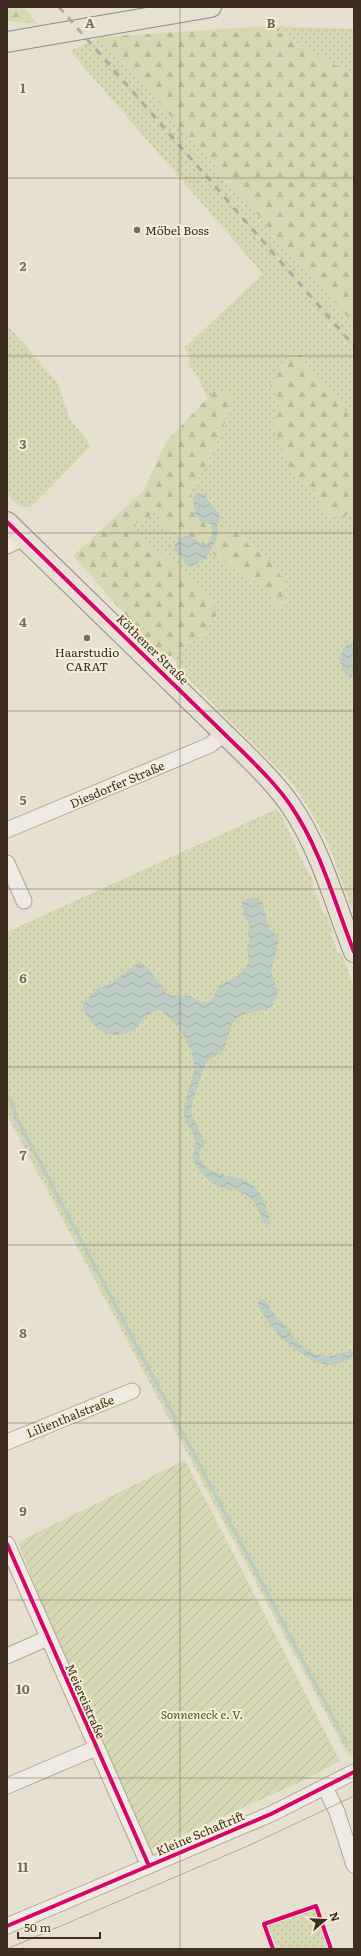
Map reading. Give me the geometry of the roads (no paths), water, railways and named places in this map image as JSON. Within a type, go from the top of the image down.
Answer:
[{"type":"main road","points":[[7,42],[211,7]]},
{"type":"main road","name":"Köthener Straße","points":[[7,522],[16,542],[224,734],[282,794],[302,825],[313,846],[354,952]]},
{"type":"street","name":"Diesdorfer Straße","points":[[7,830],[210,745],[224,734]]},
{"type":"street","points":[[7,863],[24,901]]},
{"type":"street","name":"Lilienthalstraße","points":[[7,1442],[132,1391]]},
{"type":"street","name":"Meiereistraße","points":[[7,1544],[149,1866]]},
{"type":"street","points":[[7,1656],[48,1638]]},
{"type":"street","points":[[7,1786],[96,1748]]},
{"type":"street","name":"Kleine Schaftrift","points":[[7,1926],[271,1814],[354,1772]]},
{"type":"street","points":[[325,1787],[337,1812],[354,1865]]},
{"type":"water","points":[[200,493],[205,495],[220,517],[217,523],[218,536],[205,559],[193,566],[188,566],[174,548],[176,543],[184,536],[191,537],[204,546],[209,542],[213,530],[211,524],[201,522],[195,512],[194,498],[196,494]]},
{"type":"water","points":[[354,640],[354,679],[345,674],[339,659],[344,648]]},
{"type":"water","points":[[248,898],[257,898],[263,904],[269,929],[278,936],[278,944],[271,971],[278,993],[273,1005],[268,1009],[246,1013],[238,1017],[232,1024],[224,1050],[206,1062],[193,1100],[191,1113],[205,1143],[199,1153],[201,1162],[206,1168],[214,1172],[240,1179],[254,1186],[265,1204],[269,1216],[270,1226],[264,1223],[260,1212],[249,1197],[237,1190],[222,1187],[211,1182],[203,1175],[193,1159],[196,1142],[194,1135],[186,1122],[184,1111],[193,1074],[194,1062],[192,1053],[184,1036],[172,1020],[160,1010],[154,1011],[131,1031],[115,1035],[100,1030],[94,1025],[85,1012],[83,1004],[96,989],[111,983],[136,964],[141,963],[147,967],[168,995],[191,996],[202,1003],[211,1001],[221,984],[235,978],[245,969],[247,965],[248,953],[246,949],[250,939],[247,932],[250,926],[244,915],[242,902]]},
{"type":"water","points":[[261,1299],[266,1302],[273,1313],[295,1338],[309,1351],[324,1356],[333,1356],[354,1349],[354,1357],[331,1365],[310,1359],[287,1343],[277,1333],[262,1312],[258,1303]]},
{"type":"waterway","points":[[7,1094],[14,1108],[17,1119],[347,1744]]},
{"type":"tram line","points":[[7,1949],[250,1845],[354,1796]]},
{"type":"railway","points":[[59,7],[354,346]]},
{"type":"place","name":"Möbel Boss","points":[[137,230]]},
{"type":"place","name":"Haarstudio CARAT","points":[[87,638]]},
{"type":"park label","name":"Sonneneck e. V.","points":[[202,1714]]}]
